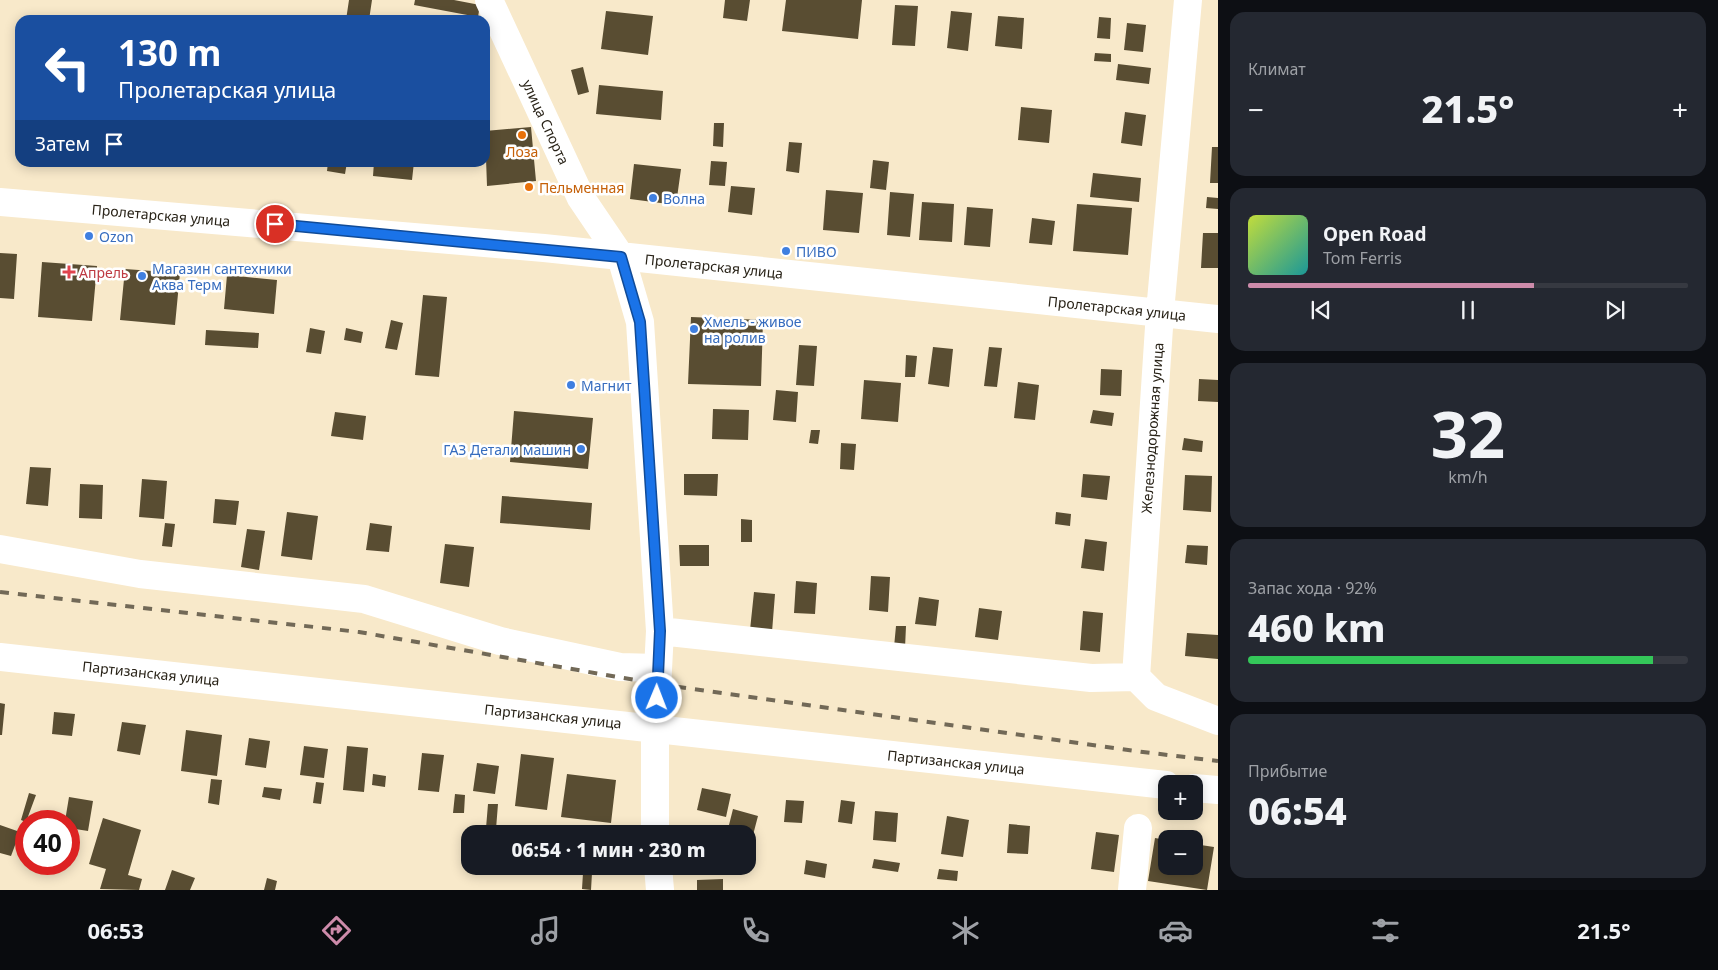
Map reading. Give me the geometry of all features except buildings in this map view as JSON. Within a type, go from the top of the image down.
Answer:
[{"type":"street","name":"улица Спорта","points":[[489,0],[582,198],[621,257],[640,322],[660,631],[655,727],[656,825]]},
{"type":"street","name":"Железнодорожная улица","points":[[1136,677],[1160,312],[1188,0]]},
{"type":"street","name":"Пролетарская улица","points":[[0,202],[295,225],[1218,319]]},
{"type":"street","points":[[0,549],[140,574],[364,599],[500,641],[620,667],[658,668]]},
{"type":"street","points":[[660,631],[1081,677],[1136,677],[1156,698],[1218,721]]},
{"type":"street","name":"Партизанская улица","points":[[0,657],[655,727],[1158,784]]},
{"type":"street","points":[[1203,789],[1218,790]]},
{"type":"street","points":[[1132,890],[1138,828]]},
{"type":"street","points":[[659,875],[660,890]]},
{"type":"railway","points":[[0,592],[359,632],[658,684],[1218,761]]},
{"type":"place","name":"Лоза","points":[[522,135]]},
{"type":"place","name":"Пельменная","points":[[529,187]]},
{"type":"place","name":"Волна","points":[[653,198]]},
{"type":"place","name":"Ozon","points":[[89,236]]},
{"type":"place","name":"ПИВО","points":[[786,251]]},
{"type":"place","name":"Апрель","points":[[69,272]]},
{"type":"place","name":"Магазин сантехники Аква Терм","points":[[142,276]]},
{"type":"place","name":"Хмель - живое на ролив","points":[[694,329]]},
{"type":"place","name":"Магнит","points":[[571,385]]},
{"type":"place","name":"ГАЗ Детали машин","points":[[581,449]]},
{"type":"route","points":[[275,224],[544,248],[621,257],[640,322],[660,631],[657,698]]}]
